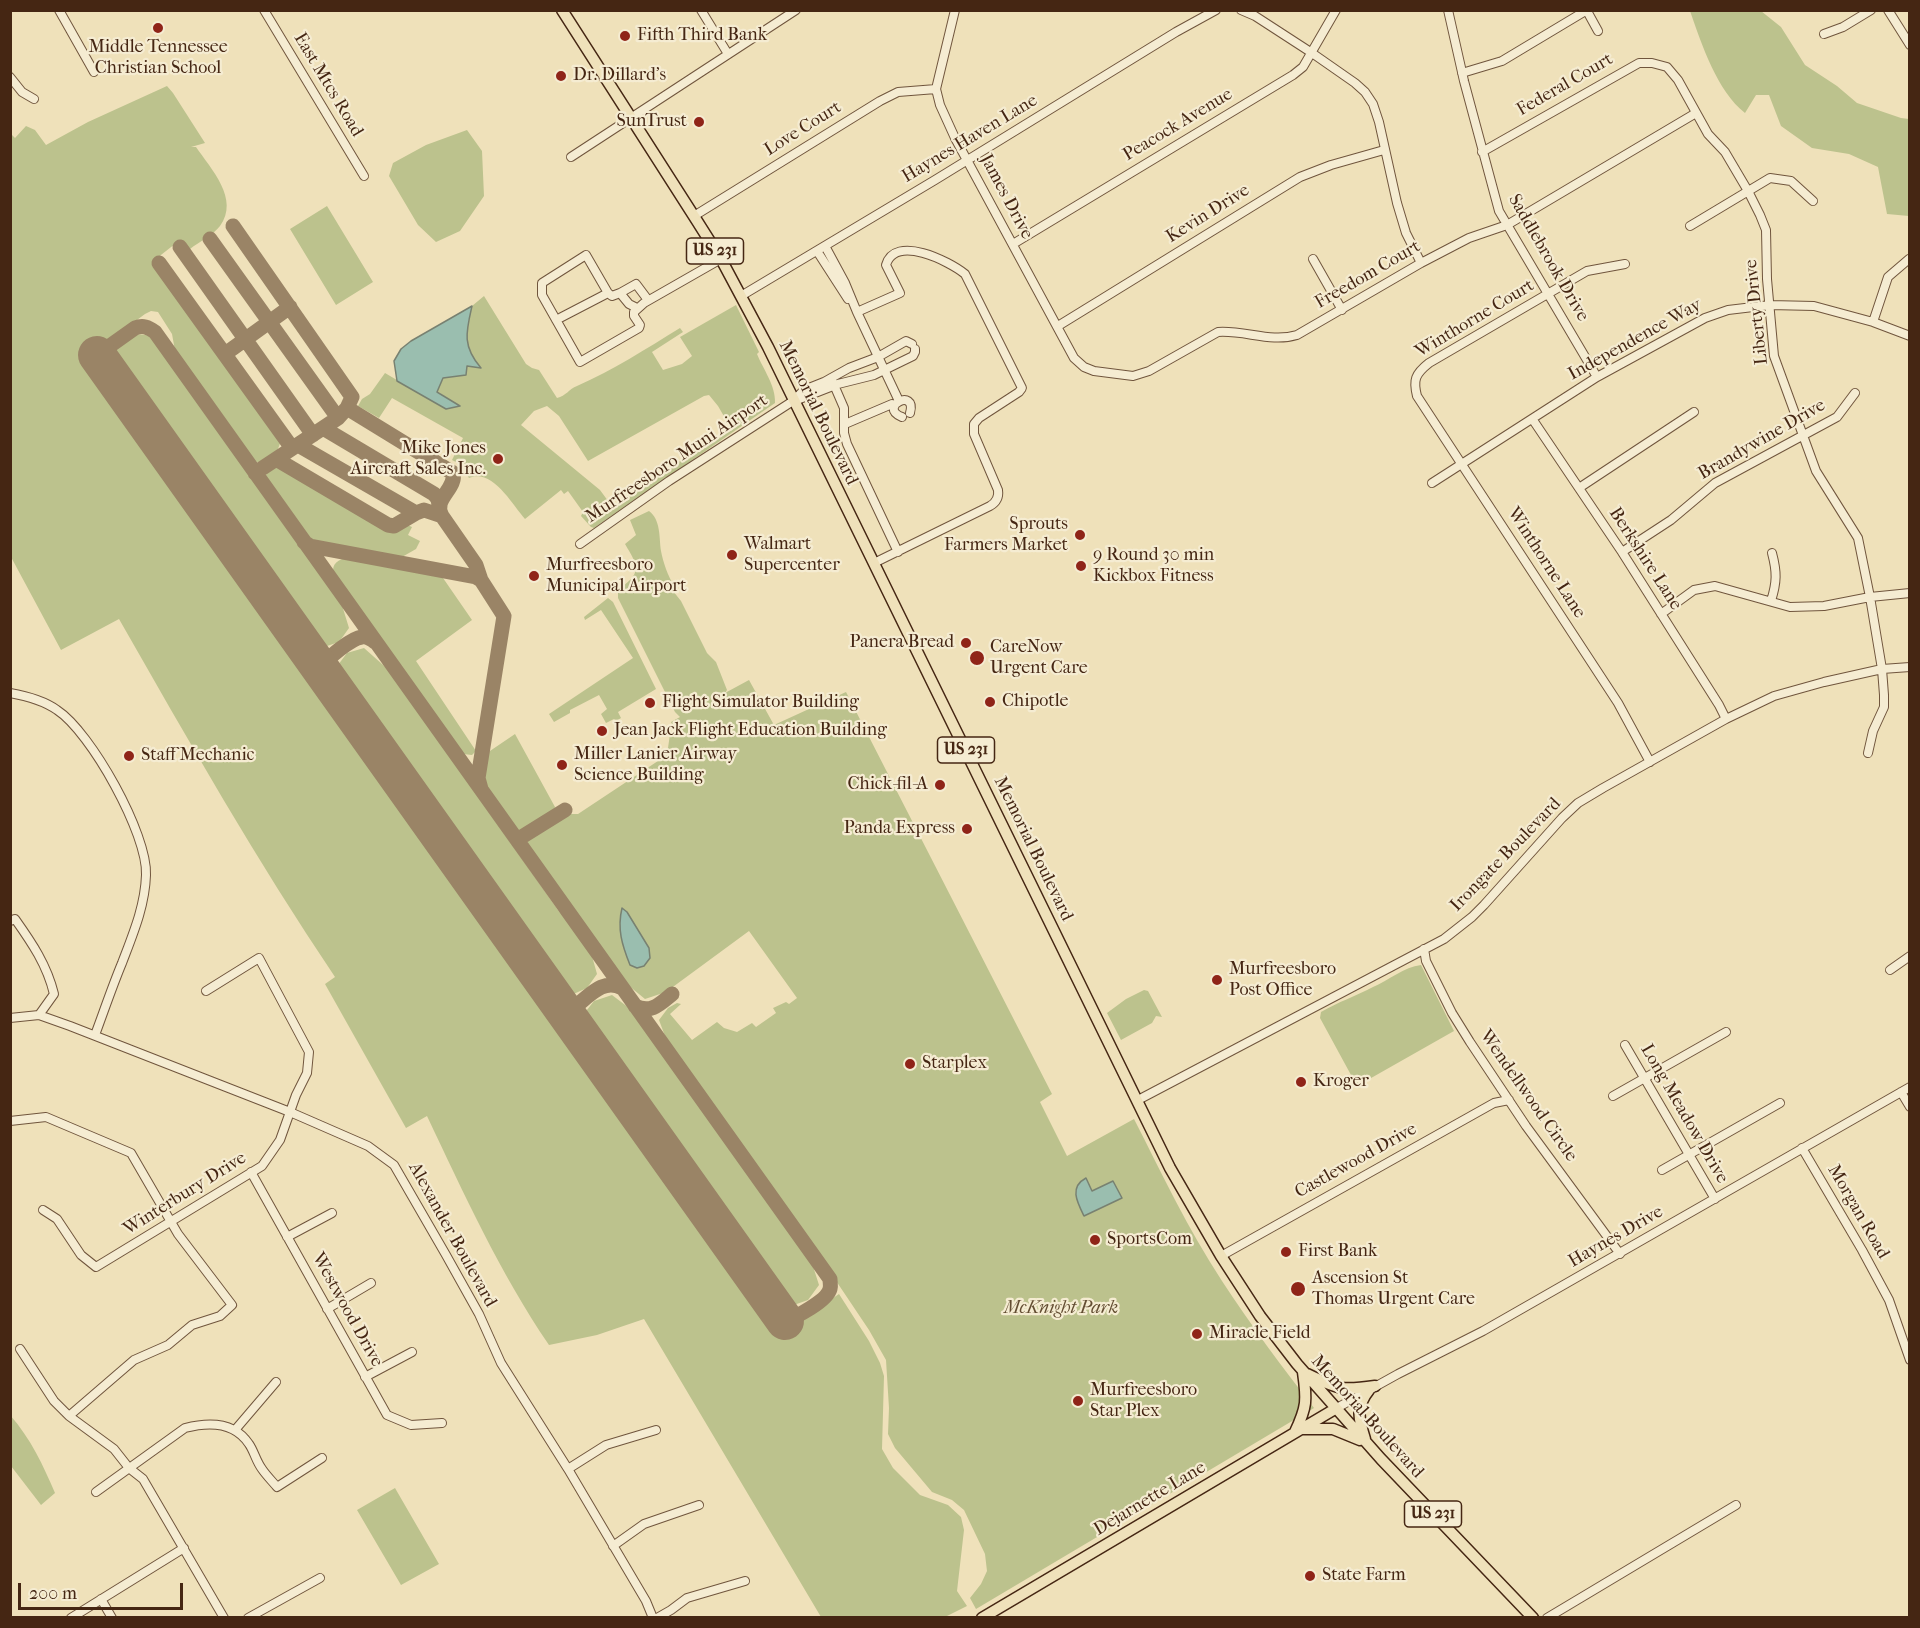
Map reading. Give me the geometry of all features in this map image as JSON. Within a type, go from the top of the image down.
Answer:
[{"type":"main road","name":"Memorial Boulevard","points":[[562,10],[721,259],[768,347],[1170,1168],[1221,1256],[1260,1316],[1303,1372],[1335,1409],[1533,1617]]},
{"type":"main road","points":[[1303,1372],[1335,1388],[1372,1388]]},
{"type":"main road","points":[[1303,1372],[1307,1399],[1298,1431],[1332,1429],[1366,1442]]},
{"type":"main road","points":[[1366,1442],[1358,1412],[1361,1401],[1372,1388]]},
{"type":"main road","name":"Dejarnette Lane","points":[[982,1617],[1335,1409]]},
{"type":"street","points":[[58,10],[94,72]]},
{"type":"street","name":"East Mtcs Road","points":[[264,10],[364,176]]},
{"type":"street","points":[[702,10],[728,54]]},
{"type":"street","points":[[571,157],[796,10]]},
{"type":"street","points":[[936,89],[955,10]]},
{"type":"street","name":"Haynes Haven Lane","points":[[741,296],[1216,10]]},
{"type":"street","points":[[1241,10],[1255,16],[1312,53],[1365,92],[1373,104],[1379,122],[1406,233],[1421,263]]},
{"type":"street","name":"Peacock Avenue","points":[[1012,244],[1303,68],[1336,10]]},
{"type":"street","name":"Saddlebrook Drive","points":[[1448,10],[1493,196],[1499,211],[1597,377]]},
{"type":"street","points":[[1824,34],[1843,27],[1871,10]]},
{"type":"street","points":[[1888,10],[1910,45]]},
{"type":"street","points":[[1462,73],[1502,61],[1587,11],[1598,31]]},
{"type":"street","name":"Federal Court","points":[[1482,152],[1632,66],[1639,63],[1652,63],[1667,67]]},
{"type":"street","name":"Liberty Drive","points":[[1667,67],[1678,80],[1708,134],[1725,152],[1760,215],[1766,230],[1767,279],[1774,356],[1816,471],[1858,538],[1882,669],[1884,707],[1873,731],[1868,753]]},
{"type":"street","points":[[10,77],[22,92],[34,99]]},
{"type":"street","name":"James Drive","points":[[936,89],[945,117],[1058,326]]},
{"type":"street","name":"Love Court","points":[[694,216],[880,101],[898,92],[936,89]]},
{"type":"street","name":"Freedom Court","points":[[1058,326],[1074,358],[1084,367],[1094,371],[1133,376],[1149,371],[1218,332],[1229,331],[1286,338],[1297,335],[1421,263],[1469,238],[1507,225],[1696,113]]},
{"type":"street","name":"Kevin Drive","points":[[1058,326],[1300,177],[1331,165],[1384,150]]},
{"type":"street","points":[[1690,226],[1770,178],[1791,181],[1813,201]]},
{"type":"street","points":[[821,248],[857,312],[884,370],[897,403],[895,413],[906,415],[911,408],[905,400],[897,403],[892,404],[845,424]]},
{"type":"street","points":[[857,312],[900,293],[886,265],[893,253],[910,250],[951,265],[964,274],[1022,388],[979,418],[973,428],[998,490],[997,501],[874,563]]},
{"type":"street","points":[[648,300],[636,284],[612,296],[586,255],[542,282],[542,295],[580,362],[639,328],[640,325],[634,316],[636,308],[721,259]]},
{"type":"street","points":[[1313,259],[1342,310]]},
{"type":"street","points":[[1873,322],[1888,277],[1910,259]]},
{"type":"street","name":"Winthorne Court","points":[[1414,383],[1420,370],[1429,363],[1587,271],[1625,264]]},
{"type":"street","points":[[556,320],[608,293]]},
{"type":"street","points":[[620,293],[629,304],[636,308]]},
{"type":"street","name":"Independence Way","points":[[1432,483],[1597,377],[1705,318],[1728,310],[1770,304],[1814,306],[1873,322],[1910,336]]},
{"type":"street","points":[[906,341],[914,347],[913,356],[884,370],[833,382],[849,368],[878,357],[906,341]]},
{"type":"street","points":[[833,382],[844,408],[844,433],[852,456],[898,552]]},
{"type":"street","name":"Murfreesboro Muni Airport","points":[[579,544],[793,401],[833,382]]},
{"type":"street","name":"Winthorne Lane","points":[[1414,383],[1417,396],[1618,703],[1650,762]]},
{"type":"street","name":"Brandywine Drive","points":[[1622,552],[1671,520],[1716,483],[1837,417],[1855,393]]},
{"type":"street","points":[[1579,488],[1694,412]]},
{"type":"street","name":"Berkshire Lane","points":[[1533,420],[1622,552],[1726,719]]},
{"type":"street","points":[[1771,601],[1777,572],[1772,553]]},
{"type":"street","points":[[1661,614],[1694,590],[1715,586],[1790,607],[1824,606],[1910,592]]},
{"type":"street","name":"Irongate Boulevard","points":[[1138,1100],[1444,939],[1473,917],[1578,803],[1726,719],[1774,696],[1882,669],[1910,667]]},
{"type":"street","points":[[10,693],[44,701],[59,711],[78,729],[101,760],[134,824],[141,843],[147,874],[140,918],[95,1035]]},
{"type":"street","points":[[10,921],[15,919],[50,976],[54,994],[39,1015]]},
{"type":"street","name":"Wendellwood Circle","points":[[1424,949],[1426,961],[1452,1013],[1509,1100],[1620,1254]]},
{"type":"street","points":[[1890,970],[1910,956]]},
{"type":"street","name":"Winterbury Drive","points":[[43,1210],[57,1219],[81,1255],[96,1267],[262,1166],[280,1140],[307,1072],[309,1052],[259,958],[207,991]]},
{"type":"street","name":"Alexander Boulevard","points":[[10,1018],[39,1015],[95,1035],[290,1112],[368,1146],[394,1165],[452,1264],[479,1314],[501,1363],[568,1469],[655,1617]]},
{"type":"street","points":[[1613,1096],[1726,1032]]},
{"type":"street","name":"Long Meadow Drive","points":[[1625,1045],[1714,1199]]},
{"type":"street","name":"Haynes Drive","points":[[1335,1409],[1475,1336],[1910,1087]]},
{"type":"street","points":[[1901,1092],[1910,1107]]},
{"type":"street","name":"Castlewood Drive","points":[[1221,1256],[1494,1103],[1509,1100]]},
{"type":"street","points":[[1662,1170],[1780,1103]]},
{"type":"street","points":[[10,1121],[46,1118],[131,1153],[178,1234],[232,1305],[220,1317],[192,1325],[168,1345],[134,1360],[69,1416]]},
{"type":"street","name":"Morgan Road","points":[[1802,1148],[1863,1250],[1889,1300],[1905,1334],[1910,1360]]},
{"type":"street","name":"Westwood Drive","points":[[250,1172],[387,1415],[411,1425],[442,1423]]},
{"type":"street","points":[[287,1237],[332,1213]]},
{"type":"street","points":[[327,1309],[371,1283]]},
{"type":"street","points":[[20,1349],[54,1401],[69,1416],[114,1449],[129,1468],[143,1479],[224,1617]]},
{"type":"street","points":[[365,1377],[412,1352]]},
{"type":"street","points":[[235,1430],[276,1382]]},
{"type":"street","points":[[96,1492],[185,1428],[199,1425],[217,1424],[235,1430],[248,1442],[261,1468],[277,1487],[322,1458]]},
{"type":"street","points":[[568,1469],[606,1445],[656,1430]]},
{"type":"street","points":[[613,1546],[644,1524],[699,1505]]},
{"type":"street","points":[[1547,1617],[1736,1505]]},
{"type":"street","points":[[71,1617],[184,1548]]},
{"type":"street","points":[[248,1617],[320,1578]]},
{"type":"street","points":[[655,1617],[671,1610],[687,1598],[745,1581]]},
{"type":"street","points":[[101,1599],[112,1617]]},
{"type":"green space","points":[[1690,11],[1761,11],[1781,27],[1805,65],[1837,86],[1857,103],[1909,119],[1909,216],[1887,214],[1878,167],[1849,154],[1812,148],[1781,126],[1769,95],[1756,95],[1745,113],[1735,104],[1718,80]]},
{"type":"green space","points":[[167,86],[205,143],[191,147],[196,147],[215,175],[225,195],[227,205],[220,226],[210,235],[190,249],[187,249],[180,240],[152,262],[281,441],[276,454],[259,462],[248,457],[176,356],[172,334],[158,312],[151,311],[145,314],[83,360],[780,1334],[839,1294],[869,1341],[884,1376],[882,1449],[893,1468],[920,1495],[948,1505],[961,1517],[964,1530],[957,1591],[967,1606],[943,1618],[821,1617],[644,1319],[597,1335],[549,1345],[514,1290],[427,1116],[406,1128],[325,984],[335,977],[251,845],[119,619],[61,650],[11,557],[11,134],[15,138],[26,126],[35,130],[46,145],[88,122]]},
{"type":"green space","points":[[467,130],[482,151],[484,196],[460,231],[436,242],[418,225],[389,176],[393,163],[426,145]]},
{"type":"green space","points":[[327,206],[373,282],[336,305],[290,229]]},
{"type":"green space","points":[[484,296],[526,364],[539,370],[557,398],[680,328],[683,332],[652,352],[663,370],[682,364],[692,356],[680,337],[736,305],[759,352],[757,354],[771,384],[775,403],[594,528],[581,516],[583,512],[568,491],[564,494],[561,490],[525,519],[501,489],[486,478],[477,476],[469,478],[460,464],[452,460],[463,438],[392,398],[379,418],[358,406],[385,373],[446,409],[459,406],[437,391],[443,378],[465,375],[467,366],[480,367],[471,357],[467,345],[466,331],[472,306]],"holes":[[[709,395],[729,425],[726,430],[641,484],[621,501],[611,505],[600,490],[521,425],[534,411],[547,406],[559,416],[588,461],[704,396]]]},
{"type":"green space","points":[[133,334],[150,335],[341,602],[349,628],[339,642],[321,648],[114,359],[116,348]]},
{"type":"green space","points":[[275,467],[282,468],[388,532],[405,524],[412,527],[408,535],[420,541],[416,549],[402,557],[314,542],[308,539],[267,483],[266,475]]},
{"type":"green space","name":"McKnight Park","points":[[649,511],[658,524],[662,555],[674,586],[673,591],[681,601],[707,653],[716,662],[727,690],[725,693],[749,680],[774,725],[846,692],[1052,1094],[1040,1102],[1067,1156],[1134,1119],[1210,1261],[1255,1330],[1314,1408],[976,1609],[970,1598],[981,1584],[987,1571],[985,1554],[964,1510],[952,1500],[932,1492],[895,1448],[888,1434],[886,1360],[869,1330],[814,1248],[668,1044],[659,1020],[668,1008],[677,1003],[681,1004],[670,1014],[692,1040],[717,1022],[724,1028],[737,1032],[752,1023],[756,1027],[776,1013],[773,1008],[786,1002],[789,1004],[797,998],[749,931],[666,992],[645,999],[623,981],[528,848],[528,839],[570,814],[578,814],[667,755],[670,734],[674,729],[671,722],[680,717],[675,712],[618,598],[619,591],[636,570],[625,544],[636,535],[630,520]]},
{"type":"green space","points":[[345,558],[406,567],[443,578],[472,620],[416,661],[476,751],[472,755],[463,754],[457,748],[334,577],[335,564]]},
{"type":"green space","points":[[608,598],[613,602],[656,689],[618,712],[621,718],[616,721],[614,719],[606,723],[601,714],[607,709],[599,695],[570,710],[570,713],[554,722],[549,714],[633,658],[601,610],[585,620],[584,617]]},
{"type":"green space","points":[[364,648],[391,672],[560,913],[554,900],[590,949],[597,974],[587,988],[569,996],[335,669],[347,653]]},
{"type":"green space","points":[[515,734],[555,807],[554,812],[522,831],[512,825],[483,784],[487,753]]},
{"type":"green space","points":[[1421,965],[1454,1031],[1357,1086],[1320,1018],[1321,1012],[1403,971]]},
{"type":"green space","points":[[1144,990],[1148,991],[1162,1017],[1156,1016],[1152,1023],[1121,1040],[1107,1013],[1126,999]]},
{"type":"green space","points":[[612,995],[633,1011],[811,1260],[819,1285],[808,1300],[791,1306],[583,1015],[594,1001]]},
{"type":"green space","points":[[10,1415],[36,1452],[55,1493],[41,1505],[11,1466]]},
{"type":"green space","points":[[395,1488],[439,1564],[401,1585],[357,1510]]},
{"type":"shaded area","points":[[472,306],[468,324],[468,346],[481,368],[467,366],[466,375],[443,378],[437,392],[460,406],[446,409],[397,381],[394,361],[401,349],[411,341]]},
{"type":"shaded area","points":[[622,908],[627,912],[649,948],[650,958],[644,966],[637,968],[630,965],[627,958],[620,930]]},
{"type":"shaded area","points":[[1086,1178],[1092,1191],[1113,1181],[1122,1198],[1084,1216],[1077,1200],[1076,1190]]},
{"type":"taxiway","points":[[233,226],[352,397],[347,408]]},
{"type":"taxiway","points":[[210,239],[338,418]]},
{"type":"taxiway","points":[[180,247],[313,435]]},
{"type":"taxiway","points":[[159,263],[292,448]]},
{"type":"taxiway","points":[[225,354],[290,307]]},
{"type":"taxiway","points":[[97,355],[135,328],[145,327],[155,332],[830,1279],[828,1294],[803,1312],[785,1321]]},
{"type":"taxiway","points":[[298,445],[416,513],[424,510],[442,516],[440,504],[452,484],[453,473],[347,408],[338,418],[323,428]]},
{"type":"taxiway","points":[[255,473],[323,428],[434,494],[439,505]]},
{"type":"taxiway","points":[[276,459],[388,525],[394,526],[416,513]]},
{"type":"taxiway","points":[[442,516],[476,565],[481,580]]},
{"type":"taxiway","points":[[304,542],[310,546],[476,577],[481,580],[504,616],[478,778],[481,789]]},
{"type":"taxiway","points":[[329,681],[324,667],[334,654],[362,637],[375,642]]},
{"type":"taxiway","points":[[311,655],[319,659],[330,657]]},
{"type":"taxiway","points":[[515,837],[520,838],[565,810]]},
{"type":"taxiway","points":[[557,1000],[566,1005],[576,1006],[603,986],[615,985],[622,988]]},
{"type":"taxiway","points":[[635,1006],[651,1008],[672,994]]},
{"type":"taxiway","points":[[575,1026],[572,1016],[576,1006]]},
{"type":"runway","points":[[97,355],[785,1321]]},
{"type":"place","name":"Middle Tennessee Christian School","points":[[158,28]]},
{"type":"place","name":"Fifth Third Bank","points":[[625,36]]},
{"type":"place","name":"Dr. Dillard's","points":[[561,76]]},
{"type":"place","name":"SunTrust","points":[[699,122]]},
{"type":"place","name":"Mike Jones Aircraft Sales Inc.","points":[[498,459]]},
{"type":"place","name":"Sprouts Farmers Market","points":[[1080,535]]},
{"type":"place","name":"Walmart Supercenter","points":[[732,555]]},
{"type":"place","name":"9 Round 30 min Kickbox Fitness","points":[[1081,566]]},
{"type":"place","name":"Murfreesboro Municipal Airport","points":[[534,576]]},
{"type":"place","name":"Panera Bread","points":[[966,643]]},
{"type":"place","name":"CareNow Urgent Care","points":[[977,658]]},
{"type":"place","name":"Chipotle","points":[[990,702]]},
{"type":"place","name":"Flight Simulator Building","points":[[650,703]]},
{"type":"place","name":"Jean Jack Flight Education Building","points":[[602,731]]},
{"type":"place","name":"Staff Mechanic","points":[[129,756]]},
{"type":"place","name":"Miller Lanier Airway Science Building","points":[[562,765]]},
{"type":"place","name":"Chick-fil-A","points":[[940,785]]},
{"type":"place","name":"Panda Express","points":[[967,829]]},
{"type":"place","name":"Murfreesboro Post Office","points":[[1217,980]]},
{"type":"place","name":"Starplex","points":[[910,1064]]},
{"type":"place","name":"Kroger","points":[[1301,1082]]},
{"type":"place","name":"SportsCom","points":[[1095,1240]]},
{"type":"place","name":"First Bank","points":[[1286,1252]]},
{"type":"place","name":"Ascension St Thomas Urgent Care","points":[[1298,1289]]},
{"type":"place","name":"Miracle Field","points":[[1197,1334]]},
{"type":"place","name":"Murfreesboro Star Plex","points":[[1078,1401]]},
{"type":"place","name":"State Farm","points":[[1310,1576]]}]
